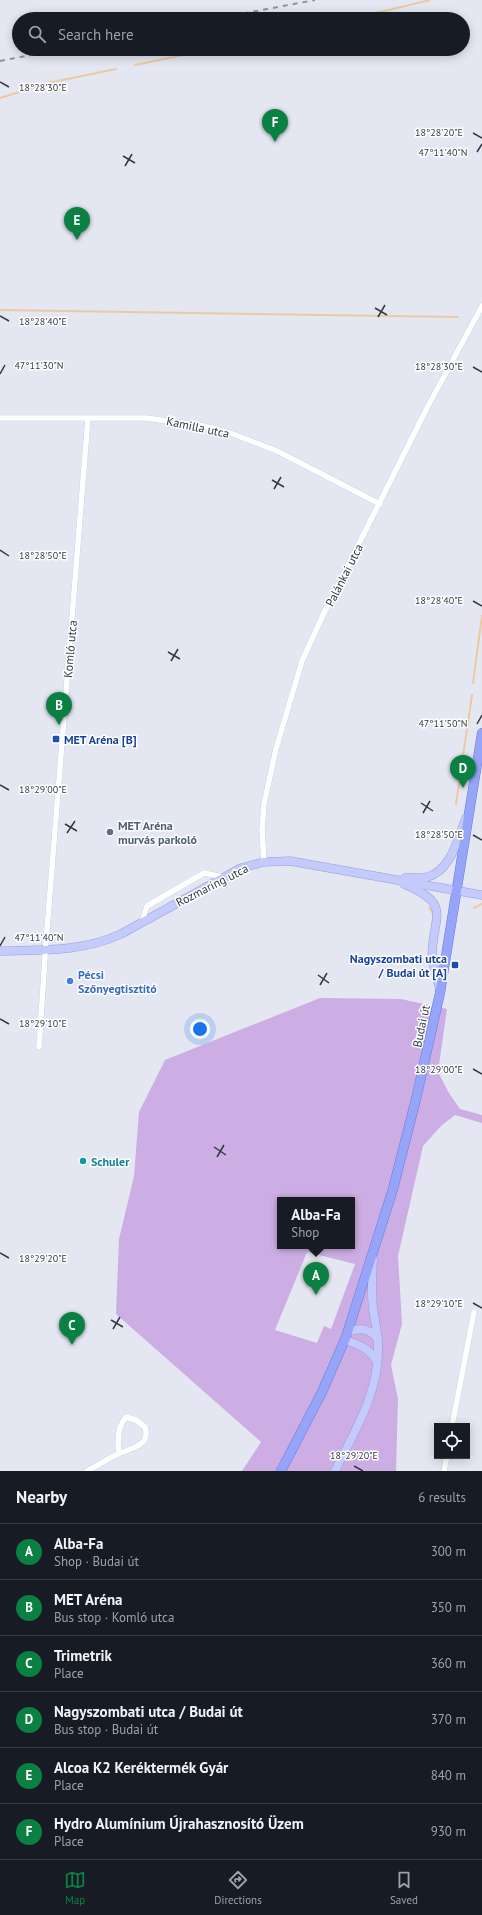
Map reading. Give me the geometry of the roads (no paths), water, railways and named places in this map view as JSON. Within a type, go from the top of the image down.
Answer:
[{"type":"main road","name":"Budai út","points":[[281,1471],[322,1392],[345,1340],[373,1256],[405,1144],[440,991],[482,734]]},
{"type":"street","name":"Palánkai utca","points":[[264,862],[262,830],[264,804],[276,749],[296,678],[320,621],[428,406],[482,306]]},
{"type":"street","name":"Kamilla utca","points":[[0,418],[159,419],[216,429],[277,451],[380,504]]},
{"type":"street","name":"Komló utca","points":[[39,1047],[45,950],[88,418]]},
{"type":"street","points":[[391,879],[422,878],[432,875],[440,870],[448,860],[470,810]]},
{"type":"street","name":"Rozmaring utca","points":[[2,950],[72,949],[95,945],[116,936],[241,868],[264,862],[290,861],[482,895]]},
{"type":"street","points":[[142,922],[147,906],[204,873],[223,877]]},
{"type":"street","points":[[391,879],[423,892],[430,898],[435,906],[437,918],[432,957],[440,991]]},
{"type":"street","points":[[335,1471],[372,1392],[378,1362],[378,1339],[372,1297],[373,1256]]},
{"type":"street","points":[[453,1423],[474,1312]]},
{"type":"street","points":[[348,1331],[360,1328],[369,1331],[378,1339]]},
{"type":"street","points":[[345,1340],[365,1347],[374,1355],[378,1362]]},
{"type":"street","points":[[88,1471],[119,1453],[140,1445],[146,1436],[145,1427],[131,1417],[126,1417],[120,1426],[118,1442],[119,1453]]},
{"type":"street","points":[[444,1471],[446,1459]]},
{"type":"waterway","points":[[380,12],[430,0]]},
{"type":"waterway","points":[[135,65],[178,56]]},
{"type":"waterway","points":[[0,98],[48,83],[116,69]]},
{"type":"waterway","points":[[0,310],[458,317]]},
{"type":"waterway","points":[[473,683],[482,616]]},
{"type":"waterway","points":[[456,804],[472,695]]},
{"type":"waterway","points":[[474,908],[482,904]]},
{"type":"waterway","points":[[429,908],[434,915]]},
{"type":"railway","points":[[251,12],[315,0]]},
{"type":"railway","points":[[0,61],[26,56]]},
{"type":"place","name":"Hydro Alumínium Újrahasznosító Üzem","points":[[275,142]]},
{"type":"place","name":"Alcoa K2 Keréktermék Gyár","points":[[77,240]]},
{"type":"place","name":"MET Aréna","points":[[59,725]]},
{"type":"place","name":"MET Aréna [B]","points":[[56,739]]},
{"type":"place","name":"Nagyszombati utca / Budai út","points":[[463,788]]},
{"type":"place","name":"MET Aréna murvás parkoló","points":[[110,832]]},
{"type":"place","name":"Nagyszombati utca / Budai út [A]","points":[[455,965]]},
{"type":"place","name":"Pécsi Szőnyegtisztító","points":[[70,981]]},
{"type":"place","name":"Schuler","points":[[83,1161]]},
{"type":"place","name":"Alba-Fa","points":[[316,1295]]},
{"type":"place","name":"Trimetrik","points":[[72,1345]]}]
